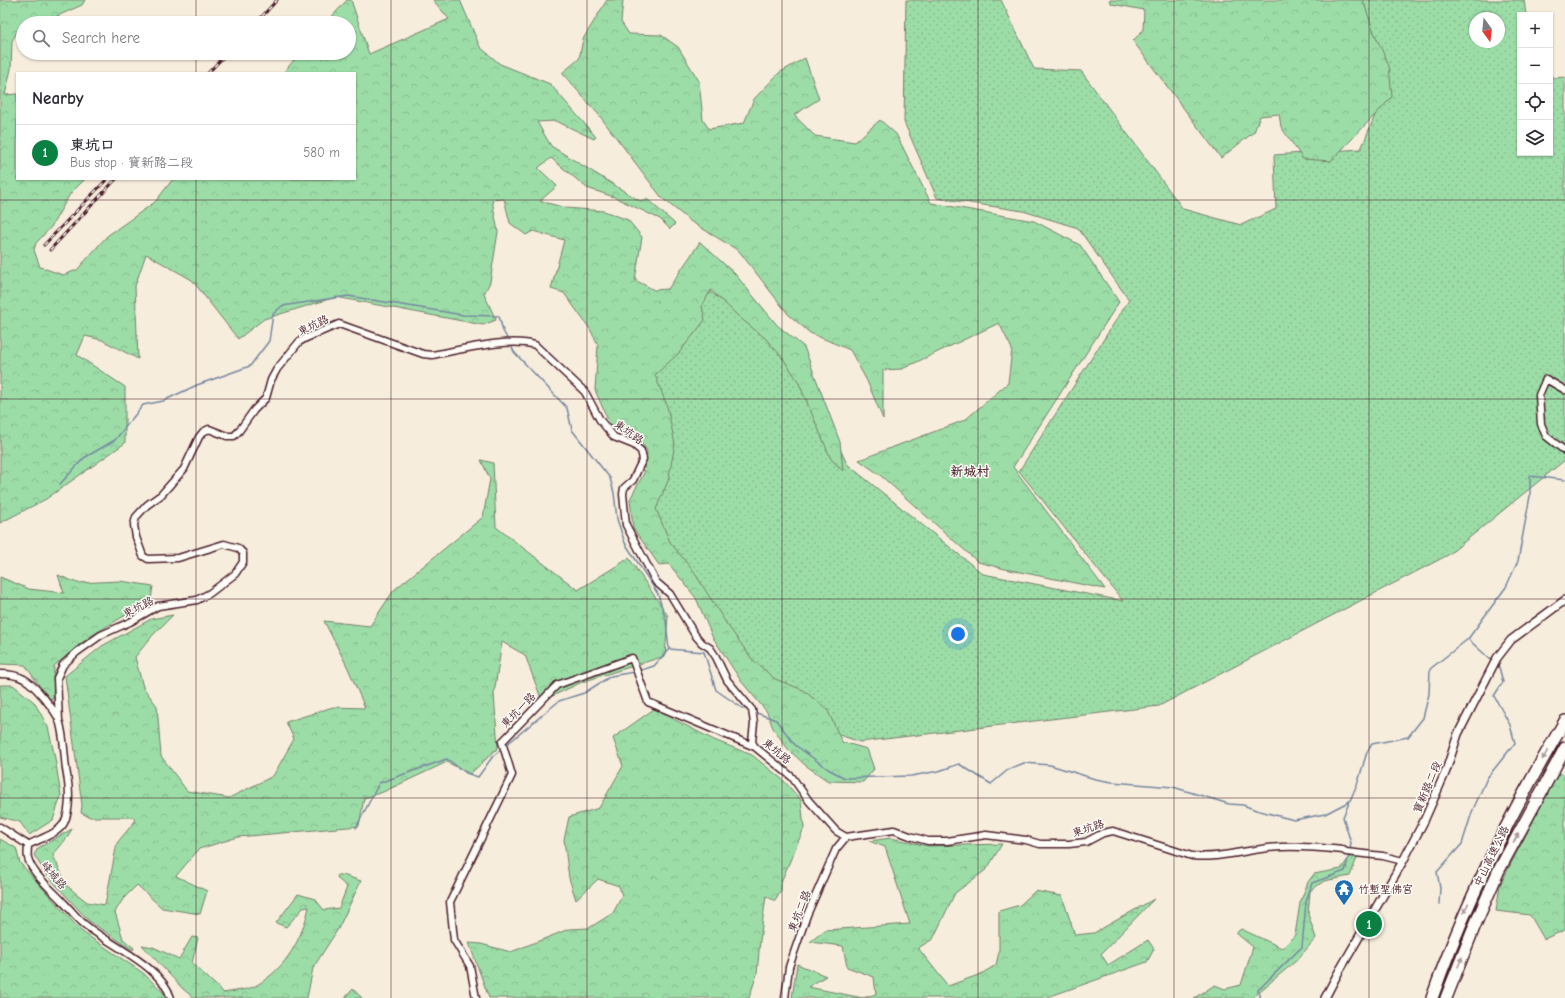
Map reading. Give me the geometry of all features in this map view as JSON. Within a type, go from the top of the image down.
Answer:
[{"type":"highway","name":"中山高速公路","points":[[1432,998],[1462,917],[1489,859],[1538,767],[1565,722]]},
{"type":"highway","name":"中山高速公路","points":[[1446,998],[1469,938],[1498,872],[1565,748]]},
{"type":"street","name":"東坑路","points":[[59,721],[57,678],[63,665],[77,652],[101,635],[130,622],[158,606],[197,600],[210,593],[235,574],[243,562],[243,553],[238,548],[224,544],[178,558],[148,559],[143,556],[136,538],[134,525],[136,517],[147,505],[161,495],[184,469],[193,448],[203,432],[209,429],[227,436],[234,436],[239,431],[254,410],[266,398],[271,380],[277,369],[298,342],[339,324],[423,354],[432,355],[490,345],[526,342],[535,345],[585,392],[606,428],[614,436],[634,445],[641,451],[643,459],[633,480],[624,488],[623,494],[626,525],[656,582],[660,588],[670,594],[695,635],[713,652],[727,680],[752,710],[754,723],[752,742],[755,747],[792,777],[809,801],[836,831],[846,837],[894,830],[928,841],[947,841],[986,835],[1026,840],[1040,844],[1069,844],[1086,842],[1103,833],[1113,830],[1192,856],[1205,858],[1242,851],[1282,847],[1344,850],[1346,852],[1383,856],[1403,861]]},
{"type":"street","points":[[1565,390],[1546,379],[1540,395],[1541,424],[1546,436],[1565,451]]},
{"type":"street","name":"寶新路二段","points":[[1325,998],[1336,975],[1403,861],[1438,791],[1458,734],[1497,658],[1511,640],[1565,600]]},
{"type":"street","name":"東坑一路","points":[[476,998],[470,966],[454,940],[450,902],[512,775],[502,742],[557,685],[632,658],[648,702],[755,747]]},
{"type":"street","points":[[0,674],[9,674],[24,679],[52,708],[59,721],[68,781],[69,808],[64,823],[54,832],[28,845],[0,828]]},
{"type":"street","name":"東坑二路","points":[[785,998],[789,967],[806,915],[836,849],[846,837]]},
{"type":"street","name":"峰城路","points":[[28,845],[28,857],[33,868],[42,880],[88,928],[113,943],[164,983],[170,998]]},
{"type":"green space","points":[[0,0],[85,0],[82,5],[57,16],[16,16],[16,34],[12,41],[11,69],[5,95],[16,94],[16,180],[84,180],[70,194],[51,227],[36,243],[34,250],[40,267],[63,275],[77,270],[107,236],[155,202],[172,180],[356,180],[356,72],[284,72],[294,60],[356,60],[356,16],[332,16],[347,0],[351,0],[369,54],[449,19],[433,0],[460,0],[480,47],[500,64],[550,84],[596,137],[594,139],[556,121],[537,122],[551,146],[640,201],[647,199],[675,224],[670,229],[660,219],[614,197],[587,188],[551,158],[538,168],[557,186],[540,201],[566,208],[604,211],[628,220],[642,237],[635,280],[654,290],[668,289],[700,242],[735,274],[777,325],[804,347],[840,442],[843,471],[831,459],[798,381],[782,357],[765,338],[739,317],[711,290],[702,306],[705,320],[679,353],[655,375],[667,406],[675,444],[668,481],[656,509],[670,542],[694,572],[726,623],[752,659],[775,679],[803,690],[827,709],[842,742],[867,749],[874,769],[863,782],[828,781],[805,765],[788,749],[773,728],[767,712],[741,681],[712,636],[696,598],[669,564],[659,565],[633,528],[630,499],[644,473],[647,451],[636,435],[611,427],[595,390],[598,345],[590,329],[564,293],[551,289],[564,240],[533,231],[526,235],[510,223],[504,199],[492,200],[498,232],[490,282],[484,294],[496,320],[483,325],[336,297],[264,319],[238,339],[192,280],[146,254],[135,286],[138,359],[102,340],[85,336],[77,355],[125,387],[125,443],[46,499],[0,523]]},
{"type":"green space","points":[[607,0],[623,0],[621,22],[629,34],[661,35],[678,47],[699,81],[703,120],[709,129],[744,123],[754,99],[779,73],[805,58],[819,99],[794,115],[815,136],[855,142],[880,120],[896,134],[931,203],[1034,221],[1080,245],[1119,302],[1013,467],[1105,589],[1005,569],[978,562],[880,475],[859,460],[965,420],[1008,383],[1012,349],[999,323],[902,369],[883,370],[883,419],[867,381],[850,350],[810,333],[788,314],[739,251],[690,221],[662,198],[599,115],[562,73],[579,59],[583,39]]},
{"type":"green space","points":[[906,0],[1001,0],[1034,69],[1081,71],[1183,209],[1241,225],[1276,209],[1274,155],[1361,149],[1387,86],[1354,0],[1524,0],[1526,12],[1517,12],[1517,156],[1553,156],[1553,78],[1565,77],[1565,460],[1448,555],[1159,706],[860,742],[787,717],[645,520],[660,446],[643,378],[695,280],[799,360],[847,464],[983,574],[1123,601],[1019,471],[1129,300],[1078,228],[1023,211],[937,198],[904,122]]},
{"type":"green space","points":[[1109,0],[1363,0],[1373,30],[1389,66],[1392,97],[1331,161],[1303,159],[1281,127],[1279,114],[1260,116],[1254,132],[1221,158],[1133,41],[1143,30],[1144,10],[1112,4]]},
{"type":"green space","points":[[481,460],[493,463],[496,527],[578,590],[629,558],[668,616],[665,656],[582,682],[542,701],[525,655],[502,642],[494,694],[498,748],[470,774],[447,762],[383,792],[364,798],[359,826],[238,837],[199,849],[176,876],[207,891],[200,914],[162,908],[137,885],[123,899],[115,912],[123,939],[134,948],[133,950],[89,921],[46,874],[34,855],[38,848],[72,829],[53,855],[67,886],[87,902],[105,905],[117,843],[135,821],[133,817],[90,817],[81,813],[82,805],[65,676],[102,646],[151,619],[173,615],[153,635],[135,657],[143,687],[157,706],[161,756],[187,791],[229,798],[273,776],[294,739],[286,722],[333,707],[365,708],[348,668],[324,621],[370,626],[394,590],[483,517],[490,479]]},
{"type":"green space","points":[[58,575],[77,583],[120,581],[153,586],[151,600],[89,637],[54,666],[53,699],[48,698],[25,665],[0,664],[0,577],[29,589],[64,593]]},
{"type":"green space","points":[[0,685],[13,685],[34,702],[48,727],[55,758],[61,796],[53,820],[29,835],[20,822],[0,817]]},
{"type":"green space","points":[[654,709],[714,740],[752,755],[783,780],[801,800],[804,828],[781,882],[781,891],[775,901],[766,896],[757,974],[749,998],[489,998],[469,943],[481,944],[511,952],[569,929],[589,928],[613,913],[622,896],[619,886],[598,879],[576,900],[569,878],[564,840],[569,817],[599,808],[623,766],[613,738]]},
{"type":"green space","points":[[1559,771],[1565,778],[1565,930],[1544,939],[1530,915],[1496,911],[1500,885]]},
{"type":"green space","points":[[891,838],[928,846],[1002,844],[987,869],[955,893],[933,939],[918,948],[948,986],[981,974],[996,965],[999,952],[999,911],[1020,905],[1035,891],[1062,896],[1075,935],[1094,933],[1154,899],[1101,954],[1108,965],[1148,940],[1154,949],[1147,962],[1045,998],[863,998],[876,994],[874,977],[847,967],[843,946],[810,942],[825,930],[910,924],[885,847],[869,841]]},
{"type":"green space","points":[[0,839],[16,848],[20,863],[81,931],[143,973],[166,995],[166,998],[0,998]]},
{"type":"green space","points":[[1351,855],[1357,858],[1350,876],[1324,881],[1310,891],[1308,914],[1316,938],[1297,960],[1254,996],[1254,998],[1194,998],[1215,985],[1225,989],[1241,985],[1253,947],[1236,933],[1241,929],[1282,948],[1295,935],[1300,903],[1308,882],[1314,874],[1341,869]]},
{"type":"green space","points":[[337,875],[343,875],[361,881],[338,929],[313,968],[307,998],[194,998],[183,989],[142,945],[153,947],[179,959],[192,937],[198,938],[192,963],[224,993],[254,987],[276,970],[291,952],[297,941],[309,907],[303,908],[286,927],[276,923],[298,894],[315,899],[324,910],[339,908],[347,887],[338,879]]},
{"type":"green space","points":[[797,964],[826,976],[808,987],[863,998],[792,998]]},
{"type":"green space","points":[[353,989],[362,998],[345,998]]},
{"type":"waterway","points":[[60,484],[84,458],[115,440],[143,405],[163,401],[197,385],[250,366],[269,341],[273,314],[282,306],[348,296],[463,315],[499,316],[503,331],[508,340]]},
{"type":"waterway","points":[[511,345],[514,352],[567,408],[572,430],[610,478],[614,493],[617,519],[625,543],[658,594],[666,621],[669,649],[704,652],[716,690],[742,708],[749,710]]},
{"type":"waterway","points":[[1350,851],[1351,843],[1343,817],[1358,782],[1367,752],[1372,744],[1408,737],[1423,718],[1429,694],[1430,669],[1468,639],[1506,587],[1518,561],[1530,496],[1530,476],[1565,480]]},
{"type":"waterway","points":[[1468,639],[1492,661]]},
{"type":"waterway","points":[[638,671],[654,666],[669,649]]},
{"type":"waterway","points":[[1439,904],[1440,888],[1437,872],[1462,844],[1472,812],[1487,778],[1515,743],[1510,725],[1494,696],[1503,682],[1499,667],[1497,665]]},
{"type":"waterway","points":[[505,746],[559,701],[584,693],[611,676],[634,672]]},
{"type":"waterway","points":[[754,712],[776,720],[795,745],[828,769],[845,778],[911,776],[939,771],[959,764],[991,784],[1009,769],[1024,763],[1050,765],[1095,779],[1112,782],[1173,787],[1229,804],[1243,805],[1294,820],[1325,814],[1350,801]]},
{"type":"waterway","points":[[356,828],[379,783],[447,759],[466,773],[478,777],[493,756],[502,749]]},
{"type":"waterway","points":[[1260,998],[1258,990],[1302,947],[1306,902],[1312,883],[1345,871],[1349,855]]},
{"type":"railway","points":[[262,16],[277,0]]},
{"type":"railway","points":[[209,72],[220,60]]},
{"type":"railway","points":[[44,245],[106,180]]},
{"type":"railway","points":[[50,250],[115,180]]},
{"type":"place","name":"竹塹聖佛宮","points":[[1344,906]]},
{"type":"place","name":"東坑口","points":[[1369,924]]},
{"type":"district","name":"新城村","points":[[970,471]]}]
